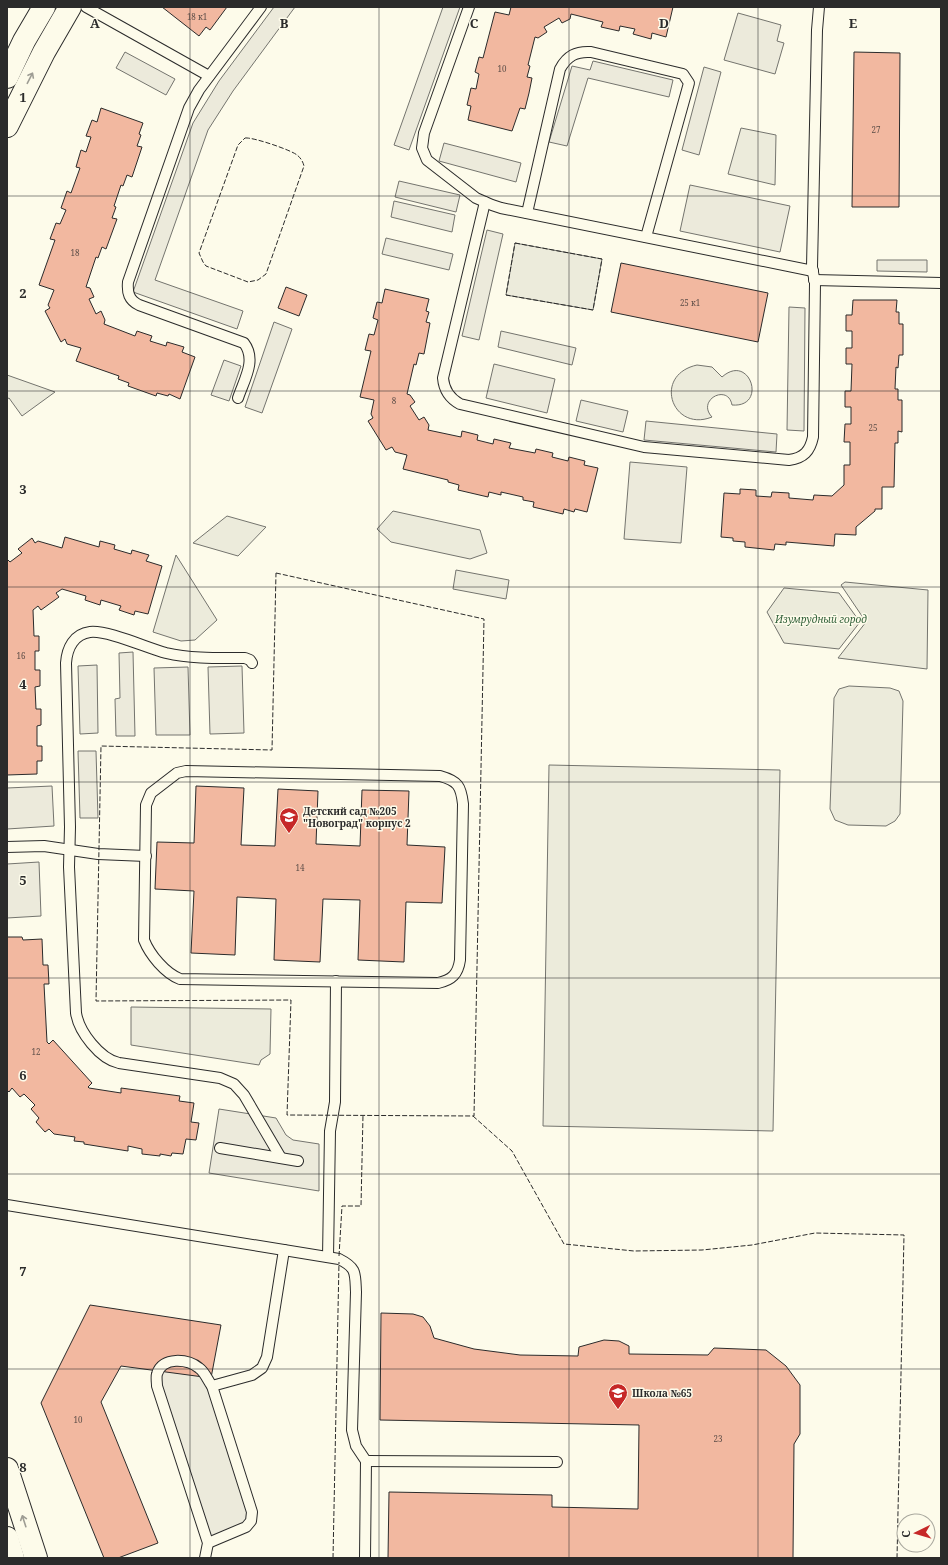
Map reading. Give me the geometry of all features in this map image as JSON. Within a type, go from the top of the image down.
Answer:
[{"type":"street","points":[[7,77],[24,41],[44,7]]},
{"type":"street","points":[[7,126],[44,52],[70,7]]},
{"type":"street","points":[[7,1469],[36,1558]]},
{"type":"street","points":[[7,1538],[13,1558]]},
{"type":"lane","points":[[86,7],[209,76]]},
{"type":"lane","points":[[238,398],[250,363],[249,351],[244,344],[139,305],[133,302],[127,291],[128,282],[193,99],[261,7]]},
{"type":"lane","points":[[469,7],[424,133],[422,148],[427,160],[469,192],[485,202],[527,213],[646,237],[813,276],[941,283]]},
{"type":"lane","points":[[485,202],[443,378],[446,391],[449,396],[460,404],[631,444],[659,449],[789,460],[801,458],[811,446],[812,437],[817,30],[819,7]]},
{"type":"lane","points":[[527,213],[560,69],[568,58],[574,54],[591,52],[683,74],[689,83],[646,237]]},
{"type":"lane","points":[[252,663],[250,660],[245,658],[196,657],[167,653],[100,633],[90,632],[77,637],[71,644],[67,652],[66,663],[70,891],[76,1013],[82,1032],[102,1054],[114,1062],[220,1078],[234,1084],[244,1095],[281,1158]]},
{"type":"lane","points":[[186,771],[440,776],[449,778],[457,783],[462,791],[463,804],[460,960],[458,969],[454,976],[446,982],[438,983],[180,979],[173,976],[148,950],[144,940],[146,856],[146,805],[152,793],[177,773],[186,771]]},
{"type":"lane","points":[[7,847],[44,846],[98,854],[146,856]]},
{"type":"lane","points":[[328,1257],[330,1131],[334,1102],[336,982]]},
{"type":"lane","points":[[220,1148],[298,1161]]},
{"type":"lane","points":[[7,1205],[328,1257],[339,1259],[350,1265],[355,1275],[356,1292],[352,1430],[356,1446],[366,1461],[365,1558]]},
{"type":"lane","points":[[212,1386],[252,1375],[262,1368],[267,1357],[284,1250]]},
{"type":"lane","points":[[205,1558],[208,1543],[157,1386],[156,1374],[161,1366],[170,1362],[187,1361],[200,1369],[212,1386],[252,1512],[251,1521],[246,1527],[208,1543]]},
{"type":"lane","points":[[366,1461],[556,1462]]},
{"type":"green space","points":[[741,128],[776,135],[775,185],[728,174]]},
{"type":"green space","points":[[515,243],[602,259],[593,310],[506,295]]},
{"type":"green space","points":[[697,365],[712,367],[722,377],[732,371],[740,371],[747,376],[751,383],[752,391],[750,398],[743,404],[732,405],[725,395],[714,396],[708,405],[708,411],[712,417],[698,420],[686,417],[678,410],[673,401],[671,390],[675,380],[683,371]]},
{"type":"green space","points":[[7,375],[55,392],[22,416],[9,398],[7,399]]},
{"type":"green space","points":[[393,511],[480,530],[487,553],[470,559],[391,542],[377,529]]},
{"type":"green space","points":[[227,516],[266,527],[238,556],[193,543]]},
{"type":"green space","points":[[176,555],[217,620],[195,640],[181,641],[153,632]]},
{"type":"green space","points":[[456,570],[509,580],[506,599],[453,589]]},
{"type":"green space","points":[[845,582],[928,590],[927,669],[838,658],[866,622],[841,585]]},
{"type":"green space","name":"Изумрудный город","points":[[784,588],[839,593],[860,622],[839,649],[784,643],[767,612]]},
{"type":"green space","points":[[849,686],[890,688],[899,691],[903,701],[900,814],[895,821],[886,826],[848,825],[835,820],[830,809],[834,698],[839,689]]},
{"type":"green space","points":[[549,765],[780,770],[773,1131],[543,1126]]},
{"type":"green space","points":[[131,1007],[271,1009],[270,1054],[261,1060],[259,1065],[131,1045]]},
{"type":"shaded area","points":[[274,7],[295,7],[233,91],[208,130],[155,280],[243,311],[237,329],[133,292],[193,123],[219,81]]},
{"type":"shaded area","points":[[443,7],[460,7],[409,150],[394,145]]},
{"type":"shaded area","points":[[738,13],[781,25],[777,41],[784,43],[775,74],[724,60]]},
{"type":"shaded area","points":[[125,52],[175,79],[166,95],[116,68]]},
{"type":"shaded area","points":[[593,61],[673,80],[669,97],[588,78],[567,146],[549,142],[572,66],[590,70]]},
{"type":"shaded area","points":[[704,67],[721,72],[699,155],[682,150]]},
{"type":"shaded area","points":[[444,143],[521,163],[516,182],[439,161]]},
{"type":"shaded area","points":[[399,181],[460,195],[456,212],[395,197]]},
{"type":"shaded area","points":[[690,185],[790,206],[780,252],[680,231]]},
{"type":"shaded area","points":[[394,201],[455,215],[452,232],[391,217]]},
{"type":"shaded area","points":[[487,230],[503,234],[479,340],[462,336]]},
{"type":"shaded area","points":[[386,238],[453,254],[449,270],[382,254]]},
{"type":"shaded area","points":[[877,260],[927,260],[927,272],[877,271]]},
{"type":"shaded area","points":[[789,307],[805,308],[804,431],[787,430]]},
{"type":"shaded area","points":[[274,322],[292,329],[262,413],[245,407]]},
{"type":"shaded area","points":[[501,331],[576,348],[572,365],[498,347]]},
{"type":"shaded area","points":[[224,360],[241,366],[229,401],[211,395]]},
{"type":"shaded area","points":[[494,364],[555,379],[547,413],[486,398]]},
{"type":"shaded area","points":[[581,400],[628,411],[623,432],[576,421]]},
{"type":"shaded area","points":[[646,421],[777,434],[776,452],[644,440]]},
{"type":"shaded area","points":[[630,462],[687,467],[681,543],[624,539]]},
{"type":"shaded area","points":[[133,652],[135,736],[116,736],[115,699],[120,698],[119,653]]},
{"type":"shaded area","points":[[97,665],[98,733],[80,734],[78,666]]},
{"type":"shaded area","points":[[242,666],[244,733],[210,734],[208,667]]},
{"type":"shaded area","points":[[188,667],[190,735],[156,735],[154,668]]},
{"type":"shaded area","points":[[78,751],[96,751],[98,818],[80,818]]},
{"type":"shaded area","points":[[52,786],[54,826],[7,829],[7,788]]},
{"type":"shaded area","points":[[39,862],[41,916],[7,918],[7,864]]},
{"type":"shaded area","points":[[219,1109],[276,1118],[286,1135],[293,1140],[319,1144],[319,1191],[209,1173]]},
{"type":"shaded area","points":[[187,1361],[212,1386],[251,1521],[208,1543],[157,1386],[161,1366]]},
{"type":"building","points":[[162,7],[227,7],[210,30],[206,27],[199,36]]},
{"type":"building","points":[[511,7],[673,7],[666,37],[652,33],[651,39],[633,34],[635,29],[620,26],[619,31],[601,27],[603,22],[571,14],[570,19],[562,23],[559,18],[544,27],[547,32],[538,38],[535,37],[528,65],[530,66],[527,77],[532,78],[525,109],[520,108],[512,131],[468,120],[471,106],[467,105],[471,88],[476,89],[479,74],[475,72],[479,57],[483,58],[495,12],[509,15]]},
{"type":"building","points":[[854,52],[900,53],[899,207],[852,207]]},
{"type":"building","points":[[101,108],[143,123],[137,146],[142,147],[132,177],[127,175],[123,186],[121,185],[114,206],[116,207],[112,218],[117,219],[106,249],[102,247],[98,258],[96,257],[86,287],[90,288],[94,297],[89,299],[96,314],[101,311],[105,320],[104,324],[135,336],[137,331],[152,336],[150,341],[166,346],[167,342],[184,347],[182,352],[195,357],[180,399],[169,394],[168,396],[157,393],[156,396],[128,386],[129,383],[118,379],[119,376],[76,361],[81,348],[67,344],[65,339],[61,342],[45,311],[50,308],[48,305],[54,290],[39,285],[55,240],[50,239],[56,223],[60,224],[66,210],[61,208],[67,191],[71,193],[80,168],[76,167],[81,150],[86,152],[91,137],[86,136],[92,120],[97,122]]},
{"type":"building","points":[[621,263],[768,293],[758,342],[611,312]]},
{"type":"building","points":[[286,287],[307,295],[299,316],[278,308]]},
{"type":"building","points":[[385,289],[429,299],[426,311],[429,312],[426,322],[430,323],[424,354],[419,353],[416,365],[414,364],[407,394],[410,395],[415,402],[410,406],[419,420],[424,417],[429,425],[428,430],[461,437],[462,431],[478,435],[477,440],[493,444],[494,439],[511,443],[509,448],[535,453],[536,449],[553,453],[552,457],[568,461],[569,457],[585,461],[584,465],[598,468],[587,512],[575,509],[574,512],[564,509],[563,514],[533,507],[534,502],[523,500],[523,497],[501,492],[501,495],[489,492],[488,497],[458,490],[459,485],[448,482],[448,480],[403,469],[407,455],[395,452],[392,447],[386,450],[368,421],[373,418],[371,414],[374,400],[360,397],[371,351],[365,350],[369,334],[374,335],[378,320],[373,318],[377,302],[382,303]]},
{"type":"building","points":[[853,300],[897,300],[896,312],[899,312],[899,324],[903,324],[903,355],[899,355],[898,368],[896,367],[895,389],[898,389],[898,400],[902,400],[902,432],[898,431],[898,443],[895,443],[894,487],[882,487],[882,509],[875,509],[875,511],[856,527],[856,535],[835,534],[834,546],[786,542],[786,545],[775,544],[774,550],[745,547],[745,542],[733,541],[733,538],[721,537],[724,493],[740,494],[740,489],[756,490],[756,496],[771,497],[772,492],[789,493],[789,498],[813,500],[814,495],[832,496],[844,485],[844,465],[850,465],[850,442],[844,442],[845,424],[851,424],[851,407],[845,407],[845,391],[851,391],[852,364],[846,364],[846,348],[852,348],[852,331],[846,331],[846,315],[852,315]]},
{"type":"building","points":[[65,537],[99,547],[100,541],[115,545],[114,549],[131,554],[132,550],[149,555],[146,561],[162,566],[148,614],[135,611],[134,615],[119,610],[121,606],[101,600],[100,605],[85,600],[86,596],[62,589],[56,593],[59,597],[41,610],[38,606],[33,610],[34,636],[39,636],[39,651],[35,651],[35,670],[40,670],[40,686],[35,687],[36,709],[41,709],[41,725],[37,726],[37,746],[42,746],[42,761],[37,761],[37,774],[7,775],[7,559],[10,562],[22,553],[18,549],[32,538],[35,543],[38,541],[62,548]]},
{"type":"building","points":[[196,786],[244,788],[241,845],[275,846],[278,789],[318,791],[316,844],[360,846],[362,790],[409,791],[407,845],[445,847],[442,903],[406,902],[404,962],[358,960],[360,900],[323,899],[320,962],[274,960],[276,899],[237,897],[235,955],[191,953],[194,891],[155,889],[157,842],[194,843]]},
{"type":"building","points":[[7,937],[22,937],[23,940],[42,939],[43,965],[48,965],[49,984],[44,984],[47,1042],[49,1044],[53,1040],[92,1083],[88,1087],[89,1088],[121,1093],[121,1088],[180,1096],[179,1101],[194,1103],[191,1122],[199,1123],[196,1140],[186,1139],[183,1154],[172,1153],[171,1156],[160,1154],[160,1156],[142,1154],[142,1149],[128,1146],[128,1151],[84,1144],[84,1142],[74,1141],[75,1137],[54,1134],[49,1129],[45,1132],[36,1122],[39,1118],[31,1109],[35,1105],[24,1094],[20,1097],[12,1088],[9,1092],[7,1090]]},
{"type":"building","points":[[90,1305],[221,1325],[211,1378],[121,1366],[101,1402],[158,1543],[118,1558],[104,1558],[41,1403]]},
{"type":"building","points":[[381,1313],[413,1314],[423,1317],[430,1326],[434,1338],[474,1349],[520,1355],[578,1356],[579,1347],[604,1340],[619,1341],[629,1346],[629,1354],[708,1355],[714,1348],[766,1350],[786,1366],[800,1385],[800,1434],[794,1444],[793,1558],[388,1558],[389,1492],[552,1495],[552,1507],[638,1509],[639,1425],[380,1420]]},
{"type":"fence","points":[[245,138],[280,147],[293,153],[301,159],[304,166],[266,274],[258,280],[248,282],[206,266],[199,253],[238,145],[245,138]]},
{"type":"fence","points":[[515,243],[602,259],[593,310],[506,295],[515,243]]},
{"type":"fence","points":[[276,573],[484,619],[474,1116],[287,1115],[291,1000],[96,1001],[101,746],[272,750],[276,573]]},
{"type":"fence","points":[[339,1256],[342,1206],[361,1206],[363,1115]]},
{"type":"fence","points":[[473,1116],[512,1151],[564,1244],[634,1251],[702,1250],[752,1245],[815,1233],[904,1235],[897,1558]]},
{"type":"fence","points":[[333,1558],[339,1262]]},
{"type":"place","name":"Детский сад №205 \"Новоград\" корпус 2","points":[[289,834]]},
{"type":"place","name":"Школа №65","points":[[618,1410]]}]
